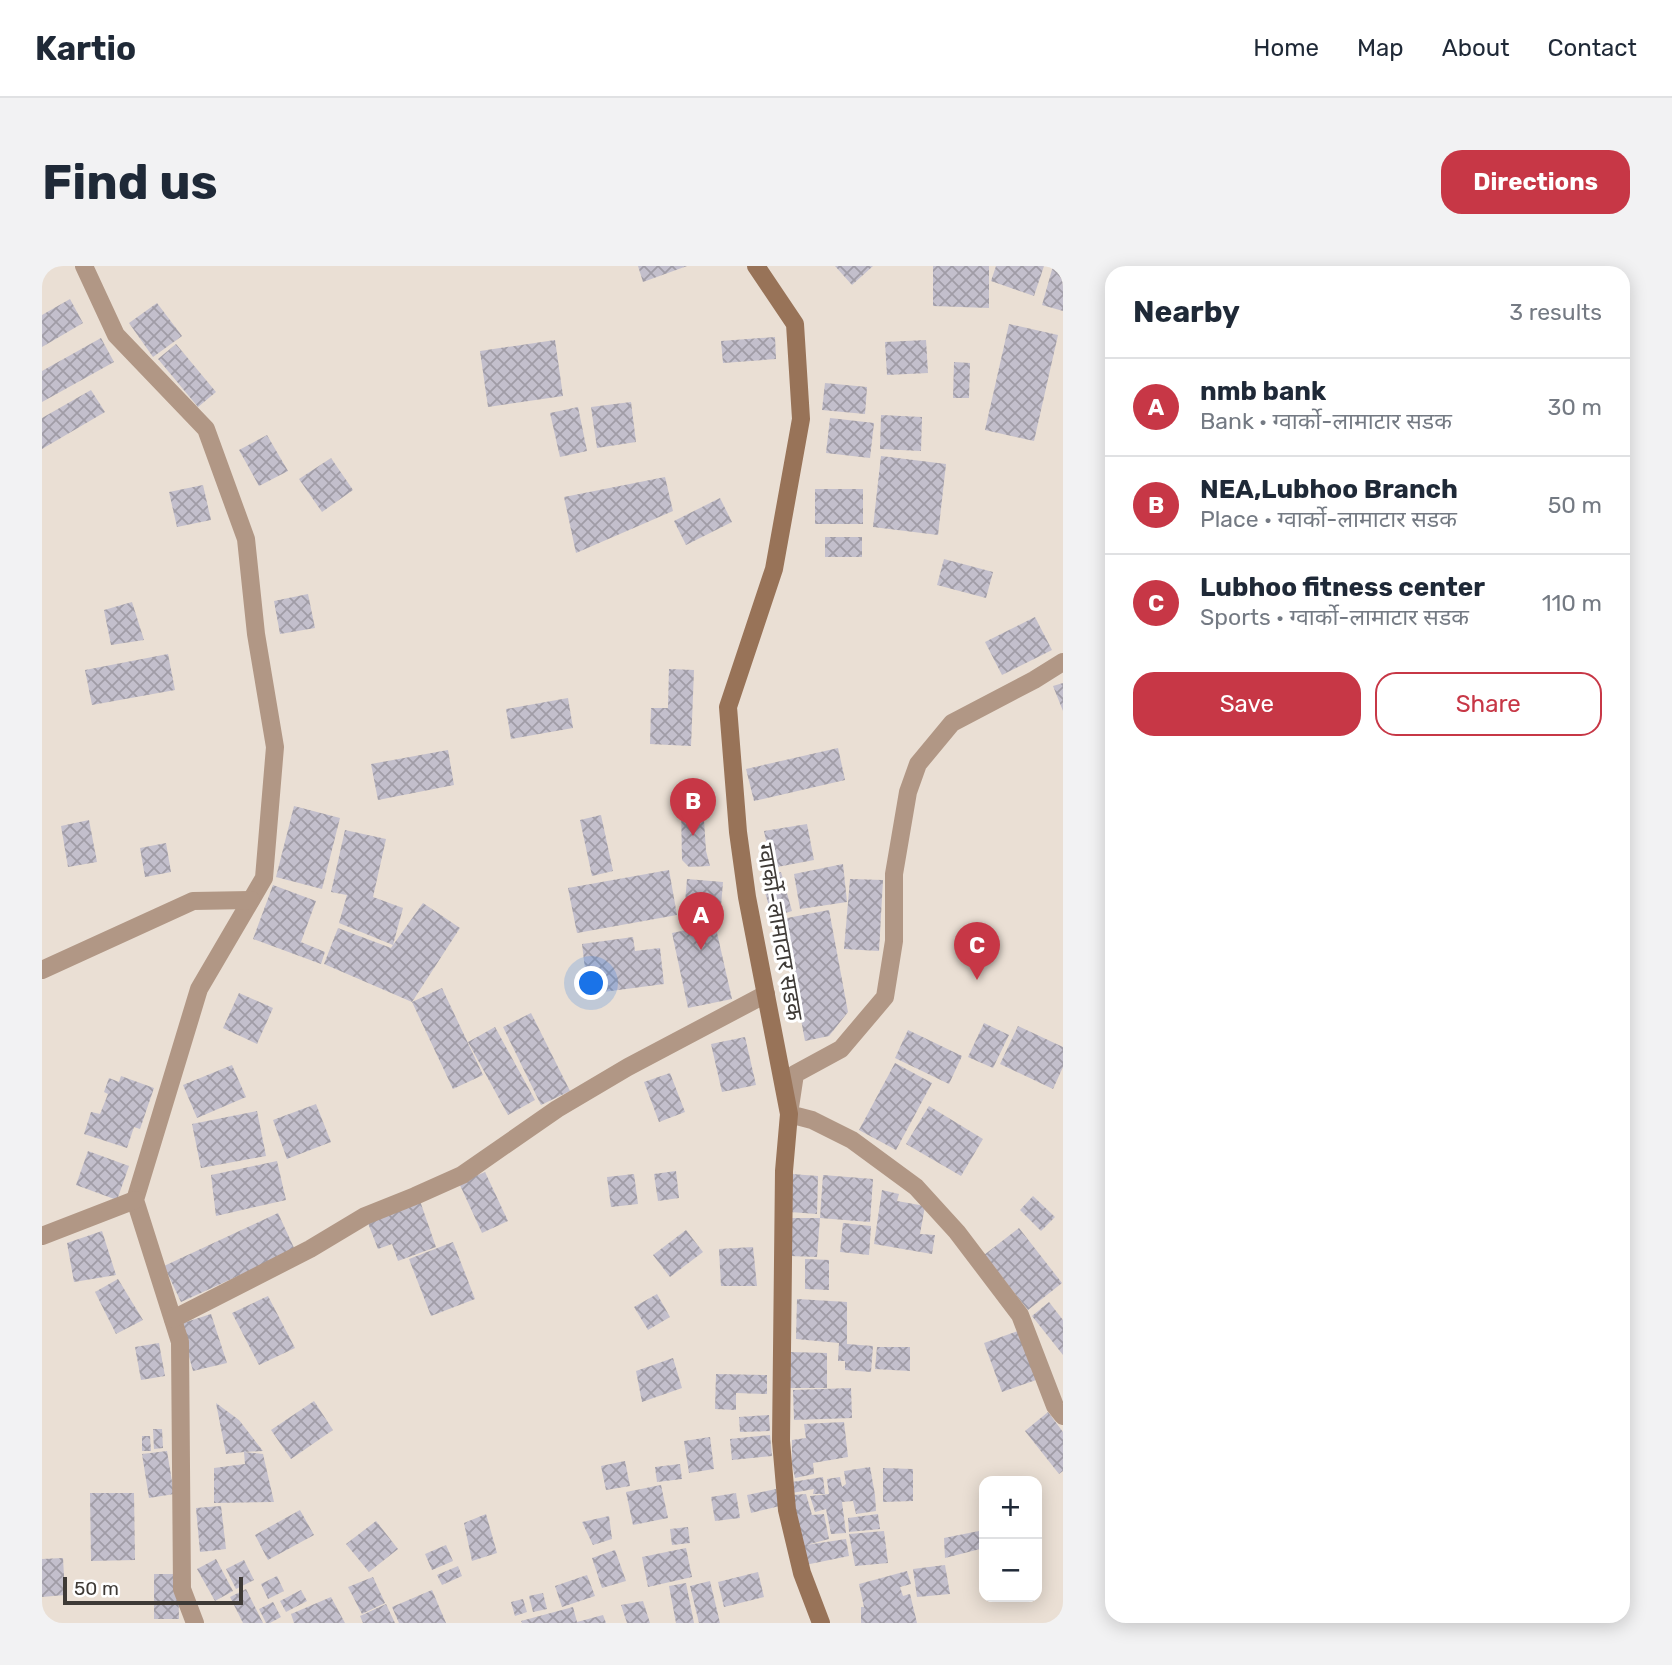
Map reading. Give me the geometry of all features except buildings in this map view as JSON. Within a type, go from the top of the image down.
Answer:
[{"type":"main road","name":"ग्वार्को-लामाटार सडक","points":[[756,266],[796,324],[801,419],[775,569],[729,707],[738,832],[747,897],[789,1114],[784,1171],[781,1441],[787,1510],[802,1573],[821,1623]]},
{"type":"street","points":[[84,266],[116,335],[206,429],[246,539],[256,634],[275,747],[264,878],[199,989],[135,1200],[180,1342],[182,1589],[195,1623]]},
{"type":"street","points":[[1063,662],[952,723],[918,764],[908,792],[894,874],[894,941],[885,997],[841,1049],[795,1074],[789,1114],[812,1120],[852,1140],[916,1187],[957,1232],[1020,1315],[1055,1406],[1063,1416]]},
{"type":"street","points":[[42,970],[193,901],[251,900]]},
{"type":"street","points":[[173,1319],[310,1249],[365,1216],[462,1175],[557,1109],[766,994]]},
{"type":"street","points":[[42,1236],[135,1200]]},
{"type":"place","name":"NEA,Lubhoo Branch","points":[[693,836]]},
{"type":"place","name":"nmb bank","points":[[701,950]]},
{"type":"place","name":"Lubhoo fitness center","points":[[977,980]]}]
